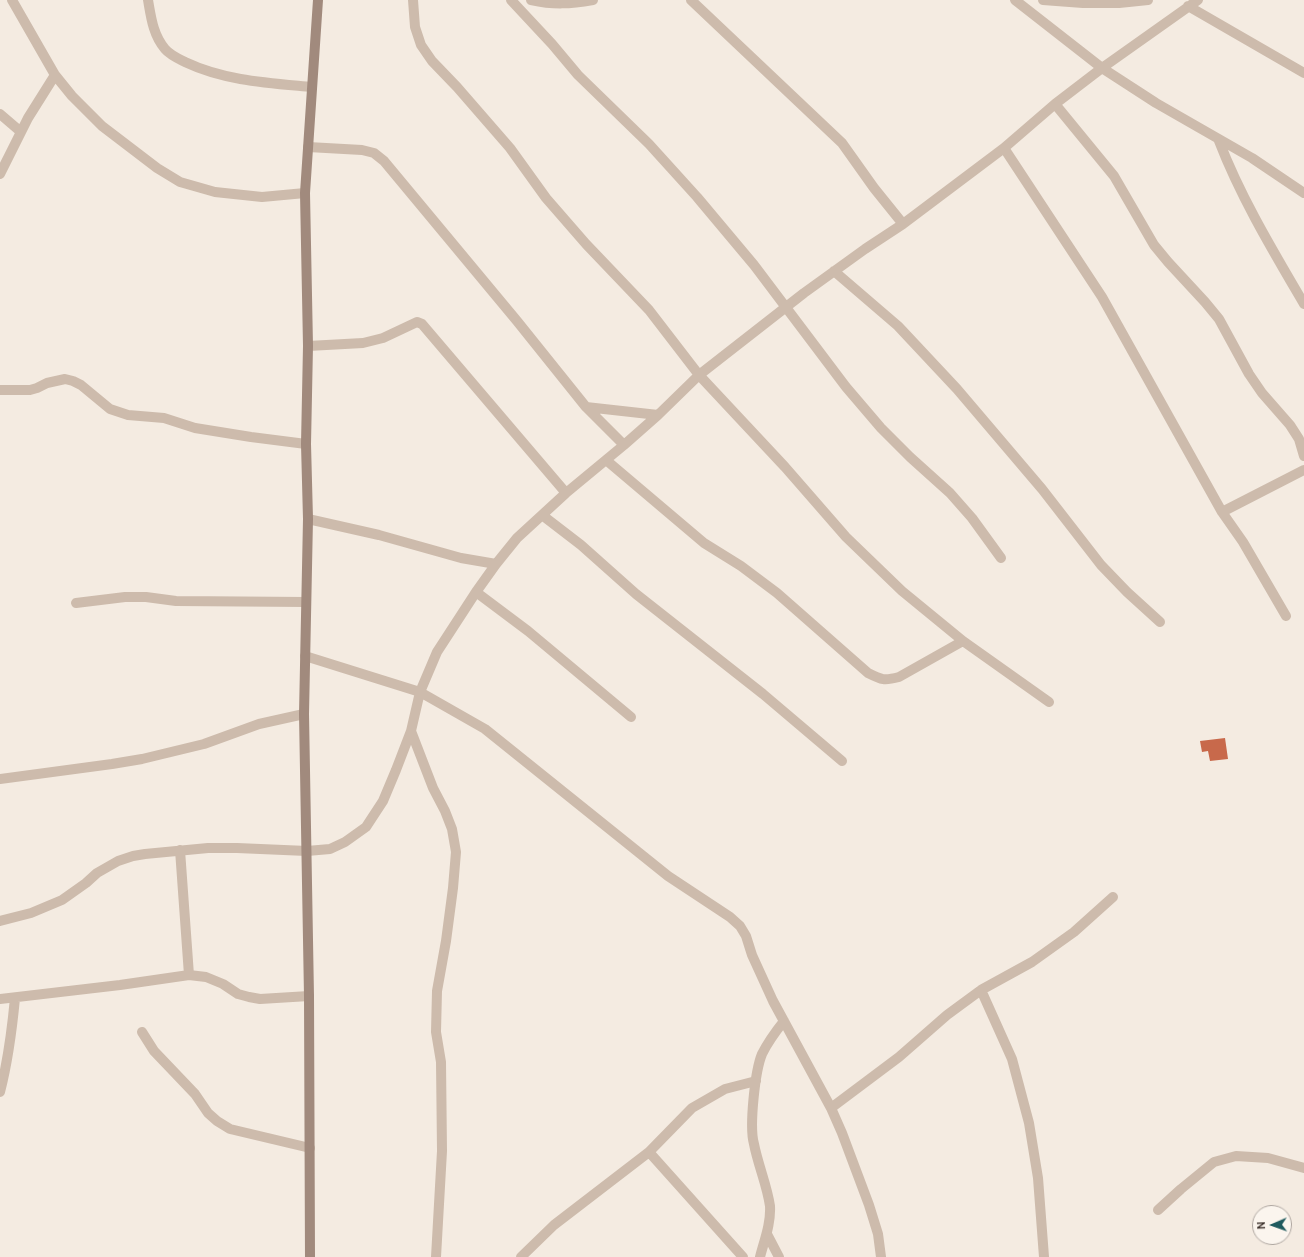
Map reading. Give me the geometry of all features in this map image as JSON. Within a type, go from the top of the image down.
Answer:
[{"type":"street","points":[[12,0],[55,75],[72,96],[102,126],[157,168],[180,182],[216,192],[262,197],[305,193]]},
{"type":"street","points":[[148,0],[156,35],[166,50],[178,59],[196,68],[240,80],[312,87]]},
{"type":"street","points":[[310,1257],[309,996],[304,714],[308,519],[306,444],[308,346],[305,193],[318,0]]},
{"type":"street","points":[[413,0],[415,26],[421,45],[432,61],[457,87],[510,148],[546,198],[586,244],[649,310],[699,375],[785,467],[846,537],[902,591],[963,641],[1049,702]]},
{"type":"street","points":[[511,0],[578,75],[649,144],[697,197],[754,265],[846,387],[910,457],[950,493],[972,518],[1001,558]]},
{"type":"street","points":[[531,0],[546,3],[566,4],[593,0]]},
{"type":"street","points":[[691,0],[842,143],[874,188],[903,224]]},
{"type":"street","points":[[1015,0],[1102,68],[1156,103],[1252,158],[1304,193]]},
{"type":"street","points":[[1043,0],[1083,3],[1119,3],[1148,0]]},
{"type":"street","points":[[0,921],[31,913],[62,900],[86,884],[97,872],[126,859],[144,854],[208,848],[307,851],[330,849],[345,842],[366,827],[383,801],[411,731],[420,692],[437,652],[476,592],[517,538],[566,493],[658,415],[699,375],[834,271],[903,224],[1004,148],[1055,104],[1102,68],[1198,0]]},
{"type":"street","points":[[1188,6],[1304,73]]},
{"type":"street","points":[[0,174],[20,132],[55,75]]},
{"type":"street","points":[[1055,104],[1114,176],[1154,245],[1219,319],[1249,374],[1262,393],[1290,424],[1298,439],[1304,456]]},
{"type":"street","points":[[0,114],[20,132]]},
{"type":"street","points":[[1220,140],[1228,164],[1251,212],[1304,304]]},
{"type":"street","points":[[308,147],[362,150],[374,153],[384,160],[518,321],[586,407],[624,445]]},
{"type":"street","points":[[1004,148],[1102,297],[1222,512],[1243,542],[1286,616]]},
{"type":"street","points":[[834,271],[898,326],[952,383],[1042,488],[1101,565],[1127,592],[1160,622]]},
{"type":"street","points":[[308,346],[363,343],[383,338],[417,322],[422,324],[566,493]]},
{"type":"street","points":[[0,390],[30,390],[47,383],[64,379],[81,385],[110,409],[128,415],[164,418],[195,428],[306,444]]},
{"type":"street","points":[[586,407],[658,415]]},
{"type":"street","points":[[606,460],[704,543],[740,566],[777,593],[868,673],[881,679],[899,677],[963,641]]},
{"type":"street","points":[[1222,512],[1304,470]]},
{"type":"street","points":[[542,515],[581,545],[636,594],[763,694],[842,761]]},
{"type":"street","points":[[308,519],[379,535],[461,558],[496,564]]},
{"type":"street","points":[[476,592],[528,631],[630,717]]},
{"type":"street","points":[[76,603],[132,597],[146,597],[176,601],[306,602]]},
{"type":"street","points":[[305,656],[420,692],[485,729],[668,876],[740,926],[746,936],[752,955],[784,1021],[831,1108],[842,1133],[869,1204],[878,1234],[881,1257]]},
{"type":"street","points":[[0,779],[142,759],[204,744],[232,732],[259,724],[304,714]]},
{"type":"street","points":[[411,731],[433,788],[445,811],[452,829],[456,852],[446,941],[437,991],[436,1032],[441,1062],[442,1151],[436,1257]]},
{"type":"street","points":[[180,850],[189,975]]},
{"type":"street","points":[[831,1108],[899,1057],[947,1015],[981,990],[1032,962],[1074,932],[1113,897]]},
{"type":"street","points":[[0,999],[120,985],[189,975],[206,977],[223,984],[238,994],[248,997],[260,999],[309,996]]},
{"type":"street","points":[[981,990],[1012,1059],[1029,1122],[1038,1178],[1044,1257]]},
{"type":"street","points":[[0,1092],[7,1062],[15,998]]},
{"type":"street","points":[[760,1257],[767,1234],[770,1207],[753,1143],[752,1127],[756,1081],[762,1054],[772,1036],[784,1021]]},
{"type":"street","points":[[142,1032],[154,1051],[195,1094],[208,1113],[217,1121],[230,1129],[310,1148]]},
{"type":"street","points":[[521,1257],[554,1225],[649,1152],[692,1108],[725,1089],[756,1081]]},
{"type":"street","points":[[649,1152],[743,1257]]},
{"type":"street","points":[[1158,1210],[1214,1162],[1236,1156],[1268,1158],[1304,1168]]},
{"type":"street","points":[[767,1234],[779,1257]]},
{"type":"building","points":[[1225,738],[1228,759],[1210,761],[1208,751],[1202,752],[1200,741]]}]
